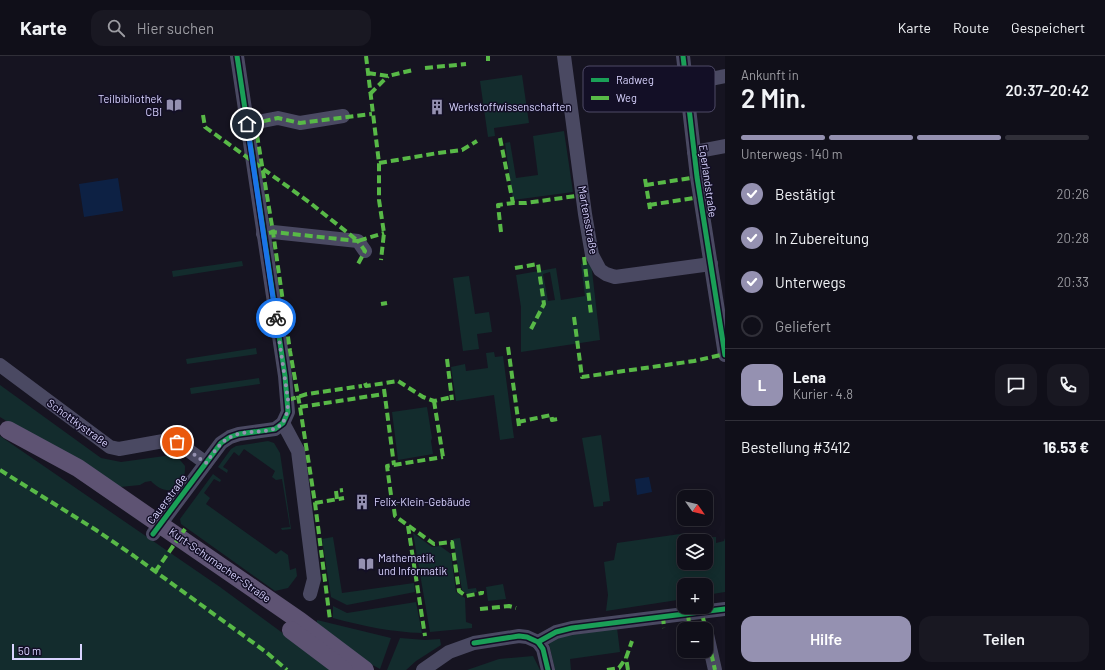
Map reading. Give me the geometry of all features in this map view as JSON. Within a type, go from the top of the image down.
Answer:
[{"type":"main road","name":"Kurt-Schumacher-Straße","points":[[4,427],[54,465],[300,621],[365,670]]},
{"type":"main road","name":"Kurt-Schumacher-Straße","points":[[157,529],[344,670]]},
{"type":"street","points":[[237,56],[287,393],[288,412],[283,423],[298,451],[314,578],[310,594]]},
{"type":"street","name":"Martensstraße","points":[[564,56],[585,214],[592,255],[600,270],[615,277],[711,264]]},
{"type":"street","name":"Egerlandstraße","points":[[683,56],[684,66]]},
{"type":"street","points":[[715,78],[725,76]]},
{"type":"street","name":"Egerlandstraße","points":[[689,112],[725,355]]},
{"type":"street","points":[[247,124],[278,118],[300,123],[343,116]]},
{"type":"street","points":[[694,152],[725,146]]},
{"type":"street","points":[[264,234],[273,232],[358,241],[365,251]]},
{"type":"street","name":"Schottkystraße","points":[[0,365],[110,448],[119,449],[169,440],[177,442],[206,463]]},
{"type":"street","name":"Cauerstraße","points":[[157,529],[222,443],[230,437],[239,434],[274,429],[283,423]]},
{"type":"street","points":[[538,642],[556,632],[572,628],[725,609]]},
{"type":"street","points":[[425,669],[449,652],[474,643],[519,636],[527,637],[538,642],[546,656],[548,670]]},
{"type":"street","points":[[712,658],[715,670]]},
{"type":"green space","points":[[522,75],[529,123],[494,128],[495,136],[488,137],[480,81]]},
{"type":"green space","points":[[564,131],[573,192],[513,200],[505,143],[510,142],[516,178],[538,175],[533,136]]},
{"type":"green space","points":[[242,261],[243,266],[173,277],[172,271]]},
{"type":"green space","points":[[591,262],[600,340],[521,352],[521,307],[516,275],[556,268],[561,300],[585,296],[581,264]],"holes":[[[550,272],[555,300],[548,301],[543,274]]]},
{"type":"green space","points":[[469,276],[475,314],[489,312],[492,332],[477,334],[479,349],[463,351],[453,278]]},
{"type":"green space","points":[[256,348],[257,354],[187,364],[186,359]]},
{"type":"green space","points":[[494,352],[495,357],[503,356],[514,438],[500,440],[494,395],[456,401],[451,367],[465,364],[466,371],[488,368],[486,353]]},
{"type":"green space","points":[[259,378],[260,384],[191,394],[190,388]]},
{"type":"green space","points":[[0,385],[101,458],[121,462],[172,455],[180,460],[185,466],[185,474],[183,479],[176,488],[172,490],[159,488],[151,481],[140,485],[120,487],[78,465],[0,417]]},
{"type":"green space","points":[[427,407],[433,454],[398,460],[392,412]]},
{"type":"green space","points":[[601,435],[610,501],[603,502],[603,506],[594,507],[582,438]]},
{"type":"green space","points":[[0,436],[220,587],[333,670],[0,670]]},
{"type":"green space","points":[[268,441],[274,443],[280,453],[291,529],[282,530],[281,528],[290,527],[282,479],[276,480],[272,477],[275,471],[244,449],[239,456],[234,452],[223,467],[228,470],[227,473],[218,467],[231,449],[236,446]]},
{"type":"green space","points":[[213,474],[221,480],[220,482],[214,479],[204,493],[210,498],[206,504],[276,554],[281,550],[288,555],[290,570],[296,568],[297,576],[288,588],[275,591],[181,524],[180,519]]},
{"type":"green space","points":[[413,533],[432,547],[440,546],[451,554],[456,592],[465,598],[466,622],[472,624],[472,628],[430,632]]},
{"type":"green space","points":[[677,534],[677,570],[713,570],[713,537],[716,537],[716,543],[724,541],[725,538],[725,592],[713,594],[713,578],[677,578],[677,600],[606,611],[608,595],[604,562],[614,560],[617,543]]},
{"type":"green space","points":[[333,537],[342,593],[414,583],[415,592],[347,605],[331,597],[322,539]]},
{"type":"green space","points":[[460,538],[468,589],[476,588],[477,592],[467,594],[462,590],[453,539]]},
{"type":"green space","points":[[503,584],[506,599],[488,601],[486,587]]},
{"type":"green space","points":[[416,602],[422,633],[377,628],[333,618],[333,606],[347,613]]},
{"type":"green space","points":[[317,620],[391,638],[380,669],[352,654],[316,628]]},
{"type":"green space","points":[[617,628],[620,652],[570,659],[571,670],[555,670],[548,639]]},
{"type":"green space","points":[[400,638],[425,640],[440,639],[441,645],[416,661],[406,670],[387,670]]},
{"type":"green space","points":[[533,656],[540,670],[467,670],[499,659]]},
{"type":"water","points":[[118,178],[123,211],[84,217],[79,184]]},
{"type":"water","points":[[649,477],[652,492],[637,495],[635,479]]},
{"type":"marked path","points":[[366,56],[379,163],[379,200],[384,233],[381,260]]},
{"type":"marked path","points":[[488,56],[488,61]]},
{"type":"marked path","points":[[425,68],[466,64]]},
{"type":"marked path","points":[[368,73],[388,76],[413,70]]},
{"type":"marked path","points":[[370,94],[388,76]]},
{"type":"marked path","points":[[251,124],[278,118],[300,123],[372,114]]},
{"type":"marked path","points":[[203,115],[205,127],[309,202],[358,241],[384,233]]},
{"type":"marked path","points":[[255,123],[315,503],[330,620]]},
{"type":"marked path","points":[[500,138],[513,203]]},
{"type":"marked path","points":[[379,163],[462,150],[477,141]]},
{"type":"marked path","points":[[646,185],[697,177]]},
{"type":"marked path","points":[[645,179],[650,209]]},
{"type":"marked path","points":[[501,232],[498,205],[526,203],[583,195]]},
{"type":"marked path","points":[[649,205],[700,197]]},
{"type":"marked path","points":[[269,233],[273,232],[358,241],[365,251],[358,264]]},
{"type":"marked path","points":[[584,257],[591,314]]},
{"type":"marked path","points":[[515,268],[538,264],[544,304],[531,329]]},
{"type":"marked path","points":[[381,304],[387,303]]},
{"type":"marked path","points":[[574,317],[582,377],[694,361],[725,354]]},
{"type":"marked path","points":[[508,347],[519,426]]},
{"type":"marked path","points":[[447,359],[452,400]]},
{"type":"marked path","points":[[365,383],[366,386],[398,381],[423,397],[434,401],[452,397]]},
{"type":"marked path","points":[[288,400],[307,394],[362,386]]},
{"type":"marked path","points":[[384,389],[394,465]]},
{"type":"marked path","points":[[300,407],[384,394]]},
{"type":"marked path","points":[[434,401],[443,457]]},
{"type":"marked path","points":[[518,422],[551,415],[552,420],[558,419]]},
{"type":"marked path","points":[[391,495],[387,466],[443,457]]},
{"type":"marked path","points":[[0,470],[96,530],[134,556],[266,652],[287,670]]},
{"type":"marked path","points":[[337,499],[336,491],[343,490]]},
{"type":"marked path","points":[[315,503],[344,498]]},
{"type":"marked path","points":[[393,504],[397,503]]},
{"type":"marked path","points":[[394,509],[395,516],[434,544],[452,542],[459,591],[466,596],[482,593],[482,591]]},
{"type":"marked path","points":[[408,526],[425,636]]},
{"type":"marked path","points":[[155,572],[185,529]]},
{"type":"marked path","points":[[480,609],[509,606],[516,608]]},
{"type":"marked path","points":[[688,614],[689,622]]},
{"type":"marked path","points":[[663,616],[664,628]]},
{"type":"marked path","points":[[703,618],[704,622]]},
{"type":"marked path","points":[[628,670],[626,658],[632,641]]},
{"type":"marked path","points":[[607,670],[619,668],[626,658]]},
{"type":"marked path","points":[[712,658],[715,670]]},
{"type":"cycle path","points":[[153,534],[221,443],[230,437],[239,434],[275,429],[283,423],[288,412],[285,376],[237,56]]},
{"type":"cycle path","points":[[683,56],[684,66]]},
{"type":"cycle path","points":[[689,112],[697,177],[725,355]]},
{"type":"cycle path","points":[[538,642],[556,632],[572,628],[725,609]]},
{"type":"cycle path","points":[[474,643],[519,636],[527,637],[538,642],[543,649],[548,670]]},
{"type":"way so far","points":[[177,442],[206,463],[222,443],[230,437],[239,434],[274,429],[283,423],[288,412],[288,400],[276,318]]},
{"type":"place","name":"Teilbibliothek CBI","points":[[174,105]]},
{"type":"place","name":"Werkstoffwissenschaften","points":[[437,107]]},
{"type":"place","name":"Felix-Klein-Gebäude","points":[[362,502]]},
{"type":"place","name":"Mathematik und Informatik","points":[[366,564]]},
{"type":"route","points":[[247,124],[276,318]]}]
